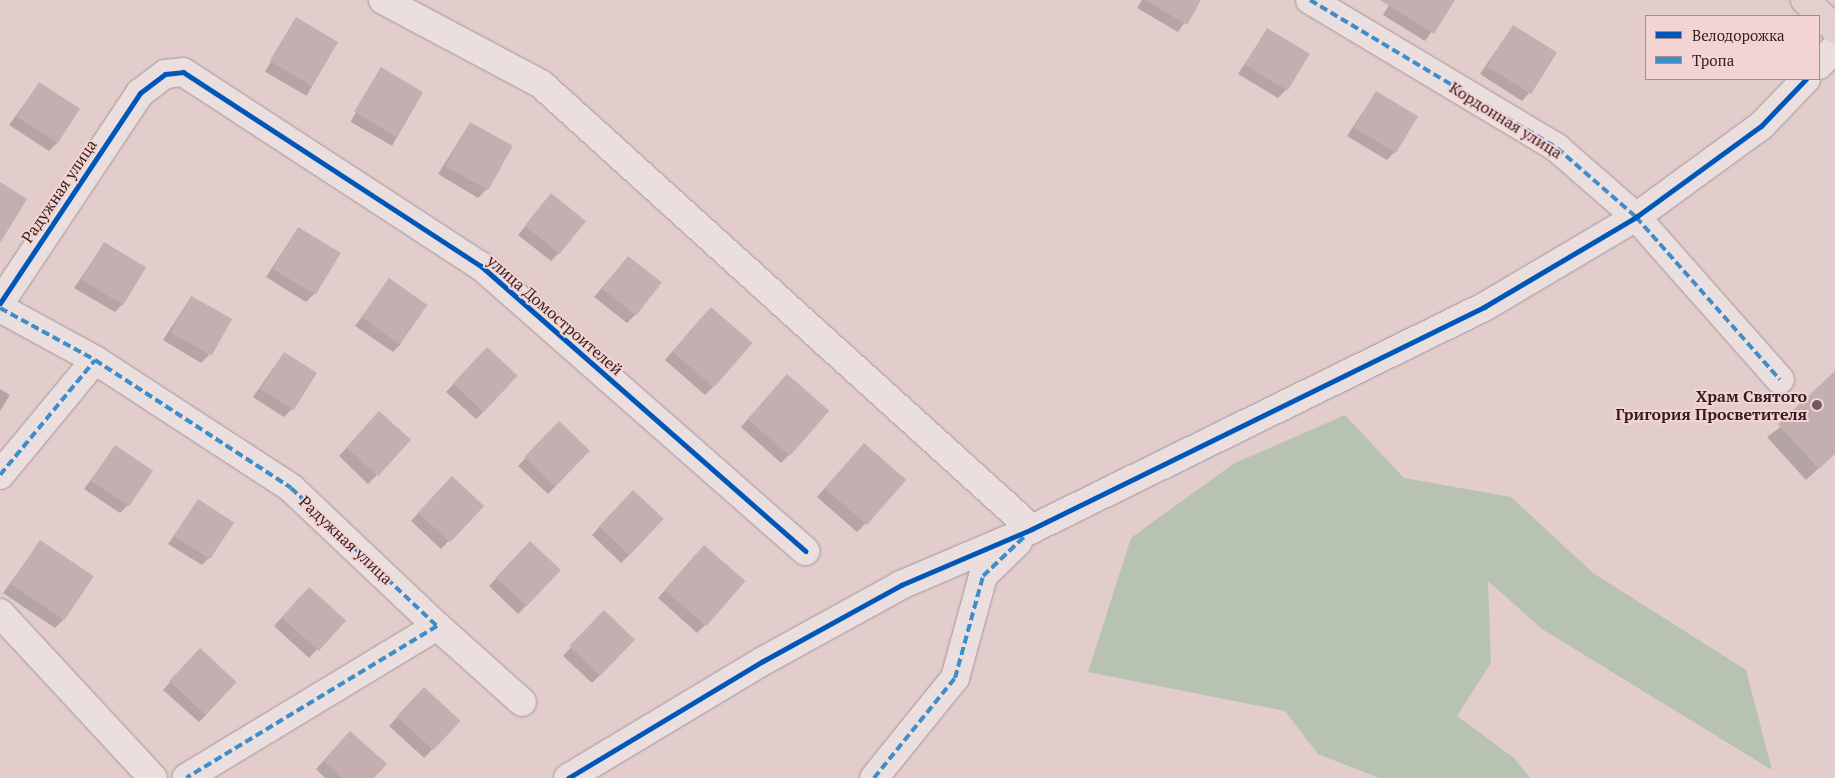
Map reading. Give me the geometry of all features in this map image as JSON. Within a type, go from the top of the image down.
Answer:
[{"type":"main road","points":[[1805,0],[1835,28]]},
{"type":"street","points":[[383,0],[541,84],[1032,529]]},
{"type":"street","name":"Кордонная улица","points":[[1310,0],[1557,148],[1636,217],[1780,380]]},
{"type":"street","points":[[1820,64],[1835,48]]},
{"type":"street","name":"улица Домостроителей","points":[[140,93],[165,74],[183,72],[481,266],[805,551]]},
{"type":"street","points":[[568,778],[763,661],[901,585],[1032,529],[1484,307],[1636,217],[1761,126],[1805,80]]},
{"type":"street","name":"Радужная улица","points":[[0,303],[140,93]]},
{"type":"street","name":"Радужная улица","points":[[0,308],[95,360],[291,488],[437,626],[522,702]]},
{"type":"street","points":[[0,475],[95,360]]},
{"type":"street","points":[[874,778],[955,678],[983,576],[1032,529]]},
{"type":"street","points":[[0,614],[153,778]]},
{"type":"street","points":[[186,778],[437,626]]},
{"type":"shaded area","points":[[1345,415],[1404,478],[1511,497],[1593,573],[1746,670],[1772,770],[1542,629],[1488,581],[1491,663],[1457,716],[1514,758],[1530,778],[1379,778],[1318,754],[1285,711],[1088,672],[1131,538],[1233,464]]},
{"type":"building","points":[[1145,0],[1201,0],[1187,25]]},
{"type":"building","points":[[1380,0],[1455,0],[1434,34]]},
{"type":"building","points":[[296,17],[338,42],[312,86],[270,61]]},
{"type":"building","points":[[1513,25],[1557,53],[1531,94],[1487,67]]},
{"type":"building","points":[[1267,28],[1310,54],[1288,91],[1245,65]]},
{"type":"building","points":[[381,67],[423,92],[396,137],[354,112]]},
{"type":"building","points":[[39,82],[80,109],[58,143],[17,116]]},
{"type":"building","points":[[1376,91],[1418,116],[1396,153],[1354,128]]},
{"type":"building","points":[[470,122],[513,146],[488,190],[445,167]]},
{"type":"building","points":[[0,182],[27,199],[0,243]]},
{"type":"building","points":[[551,193],[586,221],[560,254],[525,226]]},
{"type":"building","points":[[298,227],[341,253],[316,295],[273,269]]},
{"type":"building","points":[[104,242],[146,267],[123,305],[81,280]]},
{"type":"building","points":[[628,256],[662,282],[636,316],[602,289]]},
{"type":"building","points":[[389,278],[428,305],[400,344],[361,317]]},
{"type":"building","points":[[191,296],[232,319],[212,356],[171,333]]},
{"type":"building","points":[[711,307],[753,343],[714,388],[672,352]]},
{"type":"building","points":[[487,347],[518,376],[484,412],[453,384]]},
{"type":"building","points":[[284,352],[317,373],[294,410],[261,389]]},
{"type":"building","name":"Храм Святого Григория Просветителя","points":[[1835,371],[1835,454],[1819,469],[1778,424]]},
{"type":"building","points":[[787,374],[829,411],[790,456],[748,419]]},
{"type":"building","points":[[379,411],[411,440],[378,476],[346,447]]},
{"type":"building","points":[[559,421],[590,451],[555,487],[524,457]]},
{"type":"building","points":[[864,443],[906,480],[867,525],[825,488]]},
{"type":"building","points":[[115,445],[153,471],[129,506],[91,481]]},
{"type":"building","points":[[452,476],[484,506],[450,543],[418,513]]},
{"type":"building","points":[[633,490],[664,519],[630,555],[599,527]]},
{"type":"building","points":[[198,499],[234,522],[210,559],[174,536]]},
{"type":"building","points":[[40,540],[94,576],[64,620],[10,584]]},
{"type":"building","points":[[530,541],[561,570],[527,606],[496,578]]},
{"type":"building","points":[[704,545],[746,581],[706,626],[665,590]]},
{"type":"building","points":[[309,587],[346,620],[319,651],[282,617]]},
{"type":"building","points":[[604,610],[635,640],[600,676],[569,646]]},
{"type":"building","points":[[200,648],[237,682],[206,715],[169,681]]},
{"type":"building","points":[[424,687],[461,721],[433,750],[397,716]]},
{"type":"building","points":[[350,731],[387,764],[374,778],[342,778],[323,761]]},
{"type":"marked path","points":[[1310,0],[1557,148],[1636,217],[1780,380]]},
{"type":"marked path","points":[[0,308],[95,360],[291,488],[437,626],[186,778]]},
{"type":"marked path","points":[[0,475],[95,360]]},
{"type":"marked path","points":[[874,778],[955,678],[983,576],[1025,536]]},
{"type":"cycle path","points":[[0,303],[140,93],[165,74],[183,72],[481,266],[805,551]]},
{"type":"cycle path","points":[[568,778],[763,661],[901,585],[1032,529],[1484,307],[1636,217],[1761,126],[1805,80]]},
{"type":"place","name":"Храм Святого Григория Просветителя","points":[[1817,405]]}]
